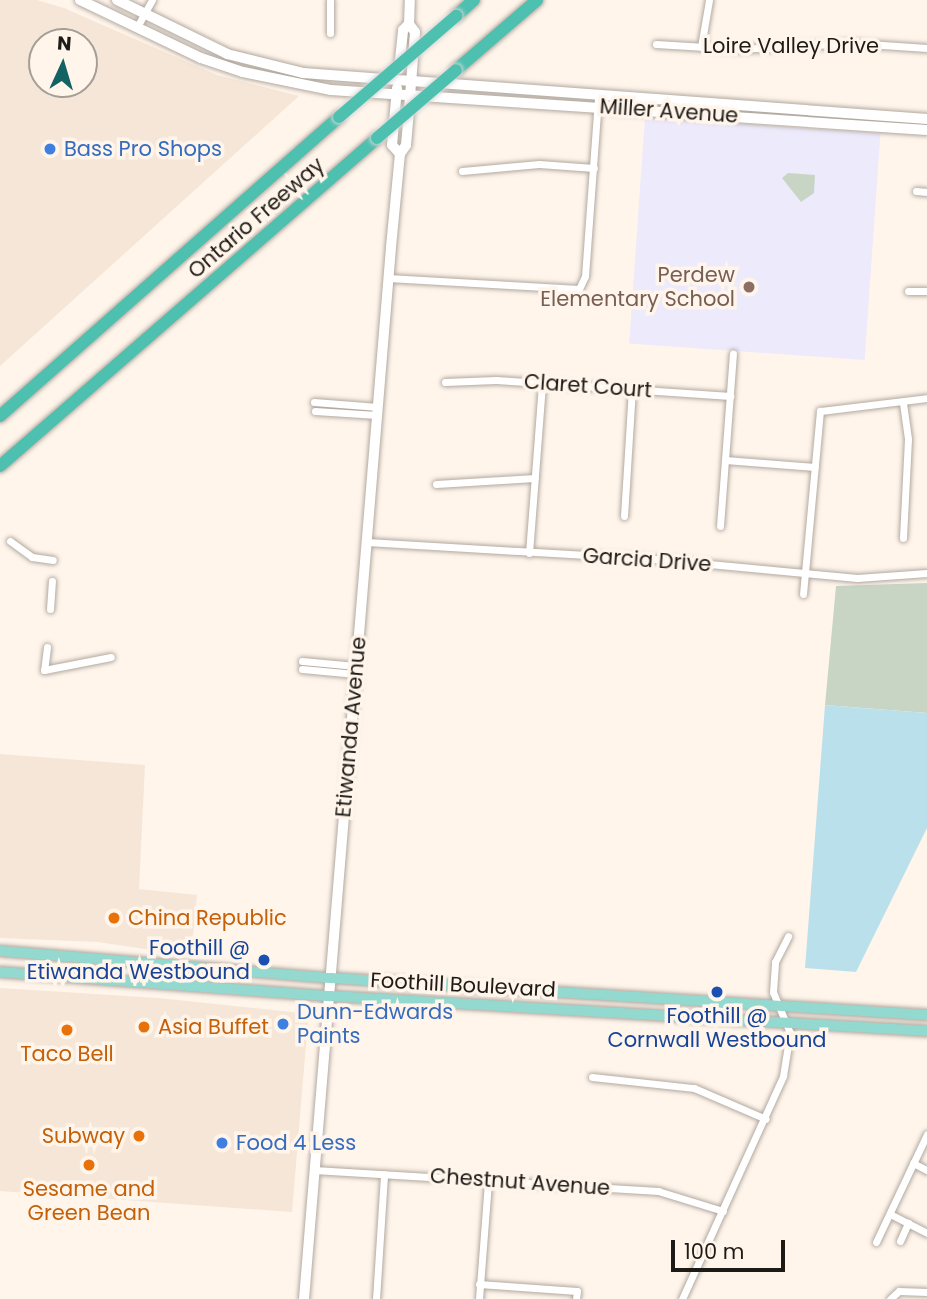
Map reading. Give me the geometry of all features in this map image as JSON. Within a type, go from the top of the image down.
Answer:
[{"type":"highway","name":"Ontario Freeway","points":[[0,416],[474,0]]},
{"type":"highway","name":"Ontario Freeway","points":[[0,466],[537,0]]},
{"type":"main road","name":"Miller Avenue","points":[[80,0],[243,72],[331,90],[927,119]]},
{"type":"main road","name":"Miller Avenue","points":[[117,0],[227,54],[303,73],[927,130]]},
{"type":"main road","name":"Etiwanda Avenue","points":[[304,1299],[388,278],[400,155],[406,145],[415,32],[409,24],[410,0]]},
{"type":"main road","name":"Etiwanda Avenue","points":[[400,155],[392,145],[403,30],[409,24]]},
{"type":"main road","name":"Foothill Boulevard","points":[[0,951],[331,978],[927,1015]]},
{"type":"main road","name":"Foothill Boulevard","points":[[0,972],[330,996],[927,1031]]},
{"type":"street","points":[[137,27],[152,0]]},
{"type":"street","points":[[330,0],[330,33]]},
{"type":"street","points":[[701,47],[709,0]]},
{"type":"street","name":"Loire Valley Drive","points":[[656,44],[701,47],[853,43],[927,48]]},
{"type":"street","points":[[388,278],[579,289],[585,276],[598,101]]},
{"type":"street","points":[[462,171],[539,164],[594,168]]},
{"type":"street","points":[[916,191],[927,192]]},
{"type":"street","points":[[908,291],[927,291]]},
{"type":"street","points":[[720,526],[733,353]]},
{"type":"street","name":"Claret Court","points":[[445,382],[542,383],[730,396]]},
{"type":"street","points":[[529,553],[542,383]]},
{"type":"street","points":[[624,516],[632,389]]},
{"type":"street","points":[[803,594],[820,411],[927,398]]},
{"type":"street","points":[[903,403],[908,439],[903,538]]},
{"type":"street","points":[[315,406],[378,411]]},
{"type":"street","points":[[725,460],[815,467]]},
{"type":"street","points":[[436,484],[535,478]]},
{"type":"street","points":[[10,541],[32,557],[53,560]]},
{"type":"street","name":"Garcia Drive","points":[[367,542],[857,578],[927,573]]},
{"type":"street","points":[[50,609],[52,581]]},
{"type":"street","points":[[47,647],[44,670],[111,657]]},
{"type":"street","points":[[302,665],[356,670]]},
{"type":"street","points":[[682,1299],[766,1119],[786,1067],[790,1033],[774,992],[775,962],[788,936]]},
{"type":"street","points":[[592,1077],[694,1088],[766,1119]]},
{"type":"street","points":[[876,1242],[927,1134]]},
{"type":"street","points":[[913,1163],[927,1170]]},
{"type":"street","name":"Chestnut Avenue","points":[[314,1170],[666,1192],[723,1211]]},
{"type":"street","points":[[376,1299],[384,1174]]},
{"type":"street","points":[[479,1299],[488,1181]]},
{"type":"street","points":[[890,1214],[927,1233]]},
{"type":"street","points":[[900,1241],[908,1223]]},
{"type":"street","points":[[480,1284],[577,1291],[576,1299]]},
{"type":"street","points":[[890,1299],[895,1292],[927,1292]]},
{"type":"shaded area","points":[[0,0],[37,0],[64,8],[217,75],[299,96],[0,366]]},
{"type":"shaded area","name":"Perdew Elementary School","points":[[645,117],[880,133],[865,360],[629,343]]},
{"type":"shaded area","points":[[0,754],[145,765],[139,889],[197,895],[191,956],[98,942],[0,938]]},
{"type":"shaded area","points":[[0,988],[158,998],[301,1013],[308,1021],[292,1212],[0,1191]]},
{"type":"green space","points":[[788,173],[815,175],[814,193],[801,202],[782,178]]},
{"type":"green space","points":[[927,583],[927,713],[825,705],[836,586]]},
{"type":"water","points":[[825,705],[927,713],[927,828],[856,972],[805,968]]},
{"type":"place","name":"Bass Pro Shops","points":[[50,149]]},
{"type":"place","name":"Perdew Elementary School","points":[[749,287]]},
{"type":"place","name":"China Republic","points":[[114,918]]},
{"type":"place","name":"Foothill @ Etiwanda Westbound","points":[[264,960]]},
{"type":"place","name":"Foothill @ Cornwall Westbound","points":[[717,992]]},
{"type":"place","name":"Dunn-Edwards Paints","points":[[283,1024]]},
{"type":"place","name":"Asia Buffet","points":[[144,1027]]},
{"type":"place","name":"Taco Bell","points":[[67,1030]]},
{"type":"place","name":"Subway","points":[[139,1136]]},
{"type":"place","name":"Food 4 Less","points":[[222,1143]]},
{"type":"place","name":"Sesame and Green Bean","points":[[89,1165]]}]
